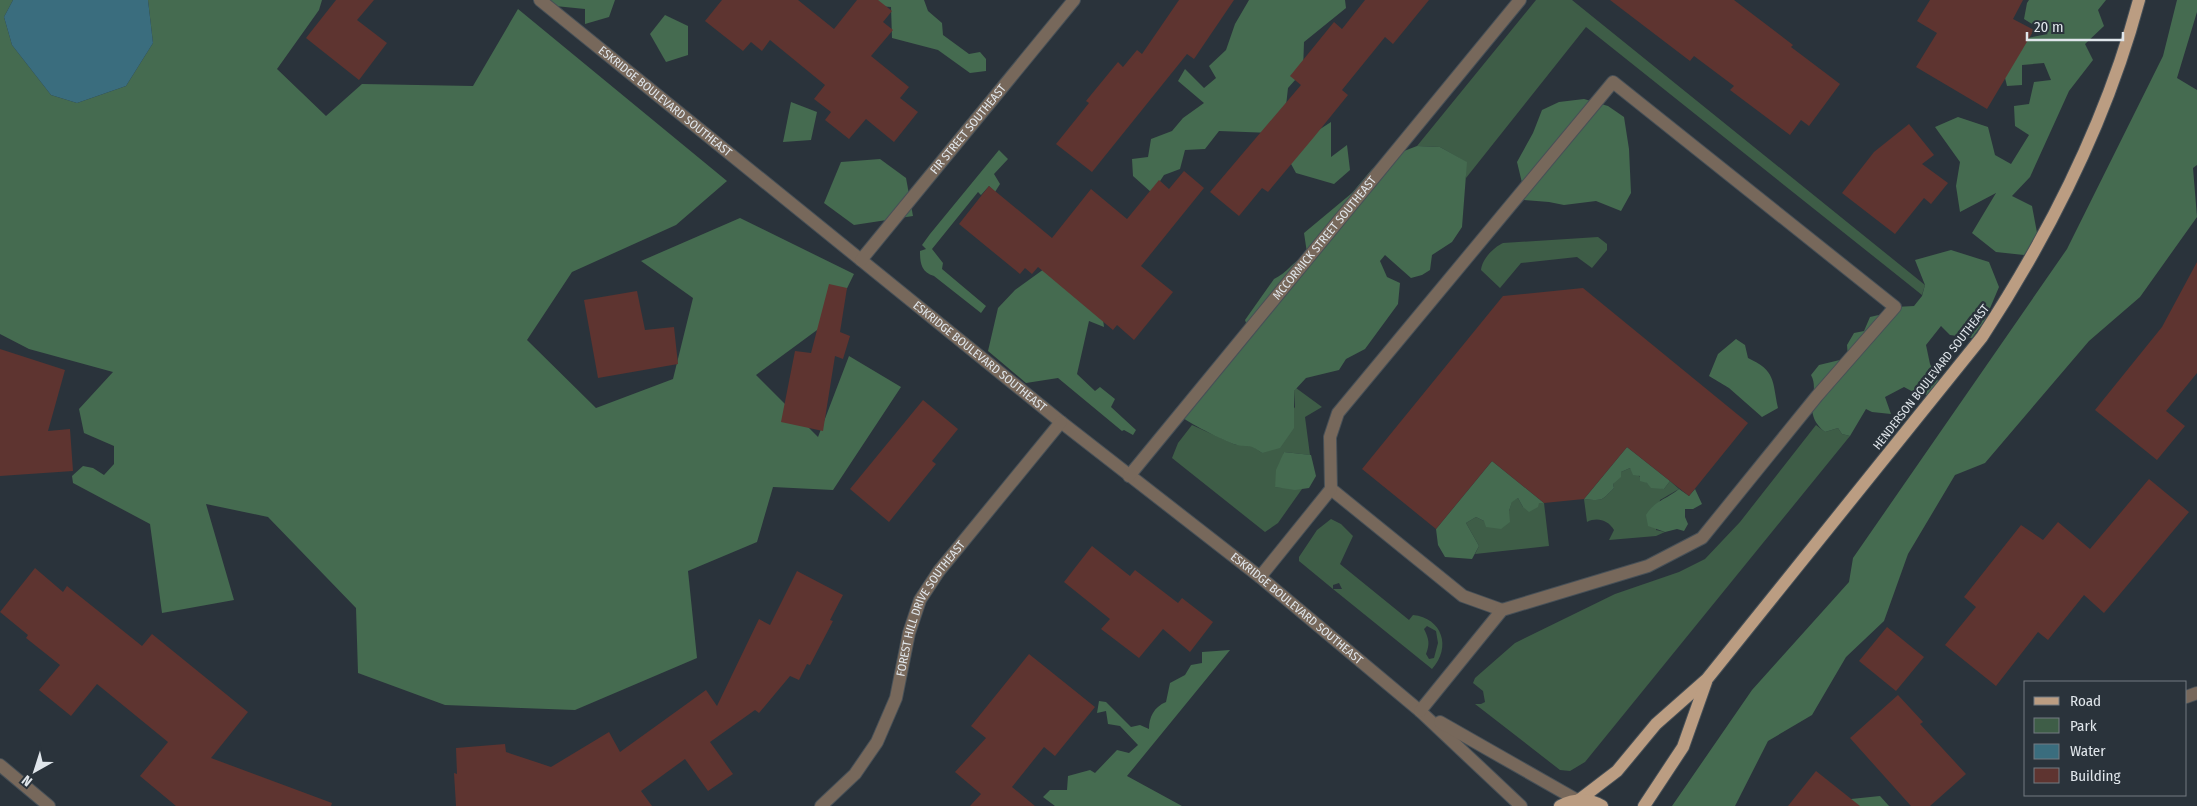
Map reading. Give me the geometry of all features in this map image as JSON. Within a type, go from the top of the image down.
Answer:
[{"type":"main road","name":"HENDERSON BOULEVARD SOUTHEAST","points":[[1560,806],[1578,800],[1617,771],[1656,724],[1707,679],[1982,337],[2020,278],[2059,206],[2097,124],[2139,0]]},
{"type":"main road","name":"HENDERSON BOULEVARD SOUTHEAST","points":[[1644,806],[1683,747],[1707,679]]},
{"type":"main road","points":[[1578,800],[1595,802],[1602,806]]},
{"type":"street","name":"ESKRIDGE BOULEVARD SOUTHEAST","points":[[540,0],[1061,422],[1260,577],[1420,711],[1520,806]]},
{"type":"street","name":"FIR STREET SOUTHEAST","points":[[862,260],[1074,0]]},
{"type":"street","name":"MCCORMICK STREET SOUTHEAST","points":[[1129,476],[1520,0]]},
{"type":"street","points":[[1260,577],[1331,489],[1330,437],[1338,413],[1613,82],[1895,307],[1818,396],[1702,538],[1648,566],[1502,610],[1420,711]]},
{"type":"street","name":"FOREST HILL DRIVE SOUTHEAST","points":[[821,806],[855,774],[877,742],[896,698],[909,633],[920,600],[939,571],[1061,422]]},
{"type":"street","points":[[1331,489],[1463,596],[1502,610]]},
{"type":"street","name":"ESKRIDGE BOULEVARD SOUTHEAST","points":[[1420,711],[1578,800]]},
{"type":"street","points":[[0,765],[50,806]]},
{"type":"green space","points":[[0,0],[13,0],[4,17],[12,45],[51,95],[77,103],[126,86],[153,43],[148,0],[322,0],[319,10],[277,69],[326,116],[362,84],[473,86],[518,9],[727,181],[676,225],[572,272],[527,340],[596,408],[673,379],[693,298],[641,261],[740,218],[854,274],[832,319],[756,375],[818,437],[849,356],[901,387],[833,490],[773,487],[757,542],[688,571],[697,658],[575,710],[445,705],[358,673],[356,608],[268,517],[206,504],[234,600],[162,613],[150,524],[73,483],[72,476],[83,466],[93,468],[104,475],[114,464],[114,446],[84,433],[79,409],[113,372],[29,349],[0,334]]},
{"type":"green space","points":[[534,0],[615,0],[609,17],[585,24],[585,9],[535,4]]},
{"type":"green space","points":[[878,0],[924,0],[928,11],[942,23],[943,35],[969,54],[980,52],[986,59],[986,71],[970,73],[938,50],[892,38],[891,7],[879,6]]},
{"type":"green space","points":[[1249,0],[1345,0],[1346,8],[1304,42],[1303,71],[1288,88],[1284,124],[1311,135],[1331,122],[1331,157],[1347,145],[1350,170],[1334,184],[1296,173],[1274,133],[1219,131],[1205,149],[1185,150],[1180,169],[1164,175],[1152,193],[1133,176],[1132,159],[1148,157],[1151,139],[1172,131],[1183,118],[1204,103],[1178,81],[1185,69],[1204,88],[1216,78],[1209,66],[1226,50],[1235,24]]},
{"type":"green space","points":[[1536,0],[1572,0],[1925,285],[1922,295],[1586,27],[1466,178],[1466,162],[1440,147],[1417,146]]},
{"type":"green space","points":[[2029,0],[2106,0],[2098,10],[2104,26],[2085,44],[2093,60],[2069,91],[2030,177],[2012,196],[2032,206],[2038,238],[2024,255],[1996,252],[1972,233],[1996,193],[1960,212],[1956,186],[1960,162],[1935,127],[1958,117],[1988,127],[1995,155],[2011,164],[2029,135],[2015,126],[2014,106],[2029,104],[2034,82],[2051,80],[2044,63],[2022,65],[2022,85],[2007,86],[2000,57],[2007,42],[2048,34],[2024,19]]},
{"type":"green space","points":[[2177,0],[2197,0],[2197,12],[2177,78],[2197,90],[2197,165],[2193,168],[2197,217],[2140,297],[2089,341],[1985,463],[1955,475],[1908,554],[1884,621],[1846,657],[1812,715],[1768,741],[1735,806],[1672,806],[1752,690],[1849,582],[1853,558],[2067,249],[2163,56]]},
{"type":"green space","points":[[665,15],[688,26],[688,55],[666,62],[650,34]]},
{"type":"green space","points":[[1584,99],[1608,106],[1624,117],[1629,149],[1631,193],[1621,211],[1596,201],[1564,205],[1524,200],[1524,191],[1517,162],[1533,133],[1542,110],[1559,102]]},
{"type":"green space","points":[[791,102],[817,112],[811,140],[783,142]]},
{"type":"green space","points":[[1417,146],[1440,147],[1467,162],[1462,227],[1452,242],[1432,255],[1430,270],[1422,275],[1411,278],[1385,255],[1380,261],[1387,277],[1400,283],[1398,304],[1365,349],[1346,359],[1339,370],[1306,378],[1294,391],[1294,428],[1280,448],[1262,453],[1252,447],[1226,441],[1183,418],[1250,334],[1245,320],[1274,279],[1307,253],[1304,233],[1352,193],[1372,169],[1391,156]]},
{"type":"green space","points":[[999,150],[1008,159],[994,174],[1000,184],[995,192],[989,186],[981,195],[978,192],[932,249],[943,263],[942,269],[986,306],[981,313],[934,276],[926,272],[921,263],[920,251],[926,249],[922,245],[930,234]]},
{"type":"green space","points":[[880,159],[906,178],[913,216],[854,225],[824,203],[841,162]]},
{"type":"green space","points":[[1598,237],[1607,244],[1607,250],[1592,268],[1577,257],[1521,263],[1500,288],[1481,270],[1489,254],[1503,243]]},
{"type":"green space","points":[[1951,250],[1989,262],[1999,287],[1985,320],[1972,338],[1950,335],[1941,326],[1926,345],[1930,364],[1939,383],[1936,396],[1917,394],[1904,387],[1885,397],[1891,414],[1872,412],[1866,409],[1850,436],[1842,434],[1838,428],[1825,432],[1818,425],[1812,410],[1814,389],[1811,375],[1819,365],[1848,358],[1847,345],[1854,333],[1864,331],[1870,317],[1883,314],[1887,302],[1895,307],[1914,306],[1922,296],[1925,285],[1915,260]]},
{"type":"green space","points":[[1044,269],[1098,281],[1104,327],[1089,321],[1077,374],[1095,391],[1100,387],[1115,399],[1111,407],[1136,430],[1133,435],[1124,430],[1122,431],[1058,378],[1026,383],[988,351],[998,308],[1015,290]]},
{"type":"green space","points":[[1736,339],[1745,345],[1748,358],[1764,367],[1773,383],[1778,408],[1762,417],[1729,388],[1709,376],[1718,354]]},
{"type":"green space","points":[[1296,388],[1322,407],[1305,417],[1310,455],[1284,452],[1275,487],[1302,489],[1278,523],[1265,532],[1172,458],[1178,443],[1192,425],[1236,445],[1251,445],[1262,453],[1295,407],[1294,391]]},
{"type":"green space","points":[[1816,425],[1825,432],[1838,428],[1842,434],[1850,436],[1585,762],[1570,771],[1560,770],[1475,704],[1485,702],[1483,691],[1473,683],[1475,678],[1515,643],[1615,594],[1679,572],[1705,559],[1740,522]]},
{"type":"green space","points":[[1627,447],[1670,481],[1664,489],[1651,488],[1647,483],[1640,481],[1640,476],[1633,475],[1630,468],[1621,472],[1621,477],[1613,484],[1614,488],[1604,498],[1598,500],[1584,499]]},
{"type":"green space","points":[[1284,452],[1311,455],[1316,476],[1309,488],[1295,490],[1275,487],[1276,470]]},
{"type":"green space","points":[[1492,461],[1544,503],[1539,503],[1538,507],[1529,512],[1523,507],[1518,498],[1512,502],[1509,511],[1510,522],[1501,529],[1486,527],[1484,521],[1476,517],[1466,523],[1479,546],[1472,559],[1445,557],[1438,545],[1436,529]]},
{"type":"green space","points":[[1630,468],[1647,483],[1664,489],[1670,481],[1679,489],[1660,500],[1656,530],[1665,532],[1656,536],[1609,540],[1614,530],[1602,520],[1587,522],[1584,499],[1598,500],[1604,498],[1614,488],[1613,484],[1621,472]]},
{"type":"green space","points":[[1679,489],[1689,496],[1695,489],[1702,504],[1693,509],[1685,509],[1685,517],[1688,524],[1684,531],[1677,529],[1665,532],[1648,526],[1646,515],[1649,510]]},
{"type":"green space","points":[[1518,498],[1523,507],[1539,502],[1544,503],[1549,546],[1475,554],[1479,546],[1466,523],[1476,517],[1484,521],[1509,511],[1512,501]]},
{"type":"green space","points":[[1331,519],[1341,524],[1353,536],[1340,564],[1409,620],[1413,615],[1423,617],[1437,628],[1441,635],[1442,652],[1432,669],[1333,589],[1299,561],[1299,557],[1317,530]],"holes":[[[1339,583],[1342,589],[1333,589],[1333,585]],[[1427,626],[1436,631],[1438,643],[1434,658],[1429,659],[1426,654],[1428,642],[1424,629]]]},
{"type":"green space","points":[[1230,650],[1127,776],[1182,806],[1055,806],[1043,797],[1050,790],[1067,790],[1068,776],[1090,770],[1095,773],[1117,750],[1129,753],[1138,745],[1120,726],[1108,724],[1106,711],[1097,713],[1099,701],[1106,702],[1131,727],[1140,725],[1149,729],[1153,713],[1166,702],[1170,683],[1185,675],[1191,665],[1202,663],[1202,652]]},
{"type":"green space","points":[[1880,796],[1889,806],[1846,806],[1851,799]]},
{"type":"water","points":[[13,0],[148,0],[153,43],[126,86],[77,103],[51,95],[12,45],[4,17]]},
{"type":"building","points":[[336,0],[374,0],[357,20],[387,43],[359,80],[306,38]]},
{"type":"building","points":[[722,0],[798,0],[834,29],[857,0],[878,0],[892,11],[883,22],[893,30],[871,56],[909,87],[900,98],[918,112],[894,142],[866,119],[849,139],[825,120],[831,112],[814,99],[825,85],[770,40],[762,51],[751,42],[743,51],[705,21]]},
{"type":"building","points":[[1179,0],[1234,0],[1194,59],[1187,54],[1092,172],[1056,144],[1089,103],[1086,101],[1118,62],[1123,67],[1137,50],[1142,54]]},
{"type":"building","points":[[1365,0],[1429,0],[1393,44],[1385,37],[1342,90],[1348,95],[1314,137],[1268,192],[1262,188],[1239,216],[1210,192],[1301,85],[1290,76],[1334,22],[1342,29]]},
{"type":"building","points":[[1610,0],[1734,0],[1840,84],[1809,126],[1801,120],[1790,135],[1730,90],[1734,86],[1694,56],[1690,61]]},
{"type":"building","points":[[1930,0],[2023,0],[2013,19],[2034,30],[1987,109],[1916,67],[1937,33],[1917,21]]},
{"type":"building","points":[[1909,124],[1934,155],[1922,164],[1948,183],[1931,204],[1924,198],[1895,234],[1842,193],[1874,152]]},
{"type":"building","points":[[1184,171],[1204,188],[1141,266],[1173,292],[1134,340],[1117,325],[1113,330],[1038,267],[1032,274],[1025,268],[1020,274],[959,224],[989,186],[1052,238],[1091,189],[1127,219],[1159,180],[1169,189]]},
{"type":"building","points":[[2197,262],[2197,373],[2166,411],[2185,426],[2157,460],[2095,410],[2162,327]]},
{"type":"building","points":[[829,284],[847,288],[840,332],[850,336],[843,359],[835,356],[823,431],[781,422],[795,351],[811,353]]},
{"type":"building","points":[[1583,288],[1748,423],[1689,496],[1627,447],[1584,499],[1544,503],[1492,461],[1436,529],[1362,469],[1503,296]]},
{"type":"building","points":[[637,291],[645,330],[674,327],[678,364],[598,378],[584,300]]},
{"type":"building","points":[[0,349],[65,370],[48,431],[70,429],[73,471],[0,476]]},
{"type":"building","points":[[923,400],[958,429],[932,461],[936,464],[889,522],[850,489]]},
{"type":"building","points":[[2149,479],[2189,512],[2104,613],[2084,595],[2048,640],[2038,632],[1996,686],[1945,645],[1976,607],[1964,597],[2021,525],[2043,540],[2058,522],[2090,549]]},
{"type":"building","points":[[1092,546],[1130,576],[1135,570],[1178,603],[1182,598],[1213,622],[1190,652],[1163,629],[1139,658],[1101,629],[1110,619],[1064,582]]},
{"type":"building","points":[[35,568],[63,592],[67,586],[142,646],[152,634],[248,712],[211,758],[332,803],[331,806],[176,806],[140,776],[168,742],[97,684],[71,716],[39,690],[60,665],[26,638],[28,635],[0,612]]},
{"type":"building","points":[[797,571],[843,595],[830,620],[833,621],[810,665],[807,664],[799,680],[790,676],[759,713],[755,710],[710,742],[733,774],[708,791],[685,759],[641,791],[652,806],[456,806],[454,773],[457,774],[456,748],[505,744],[506,752],[551,767],[609,732],[620,752],[706,690],[717,706],[759,619],[770,625]]},
{"type":"building","points":[[1887,627],[1924,657],[1896,691],[1859,661]]},
{"type":"building","points":[[1029,654],[1095,707],[1055,756],[1044,747],[1012,787],[1035,806],[970,806],[981,794],[955,772],[986,738],[971,726]]},
{"type":"building","points":[[1898,695],[1923,722],[1920,724],[1966,774],[1930,806],[1911,806],[1850,738]]},
{"type":"building","points":[[1816,771],[1860,806],[1788,806]]}]
